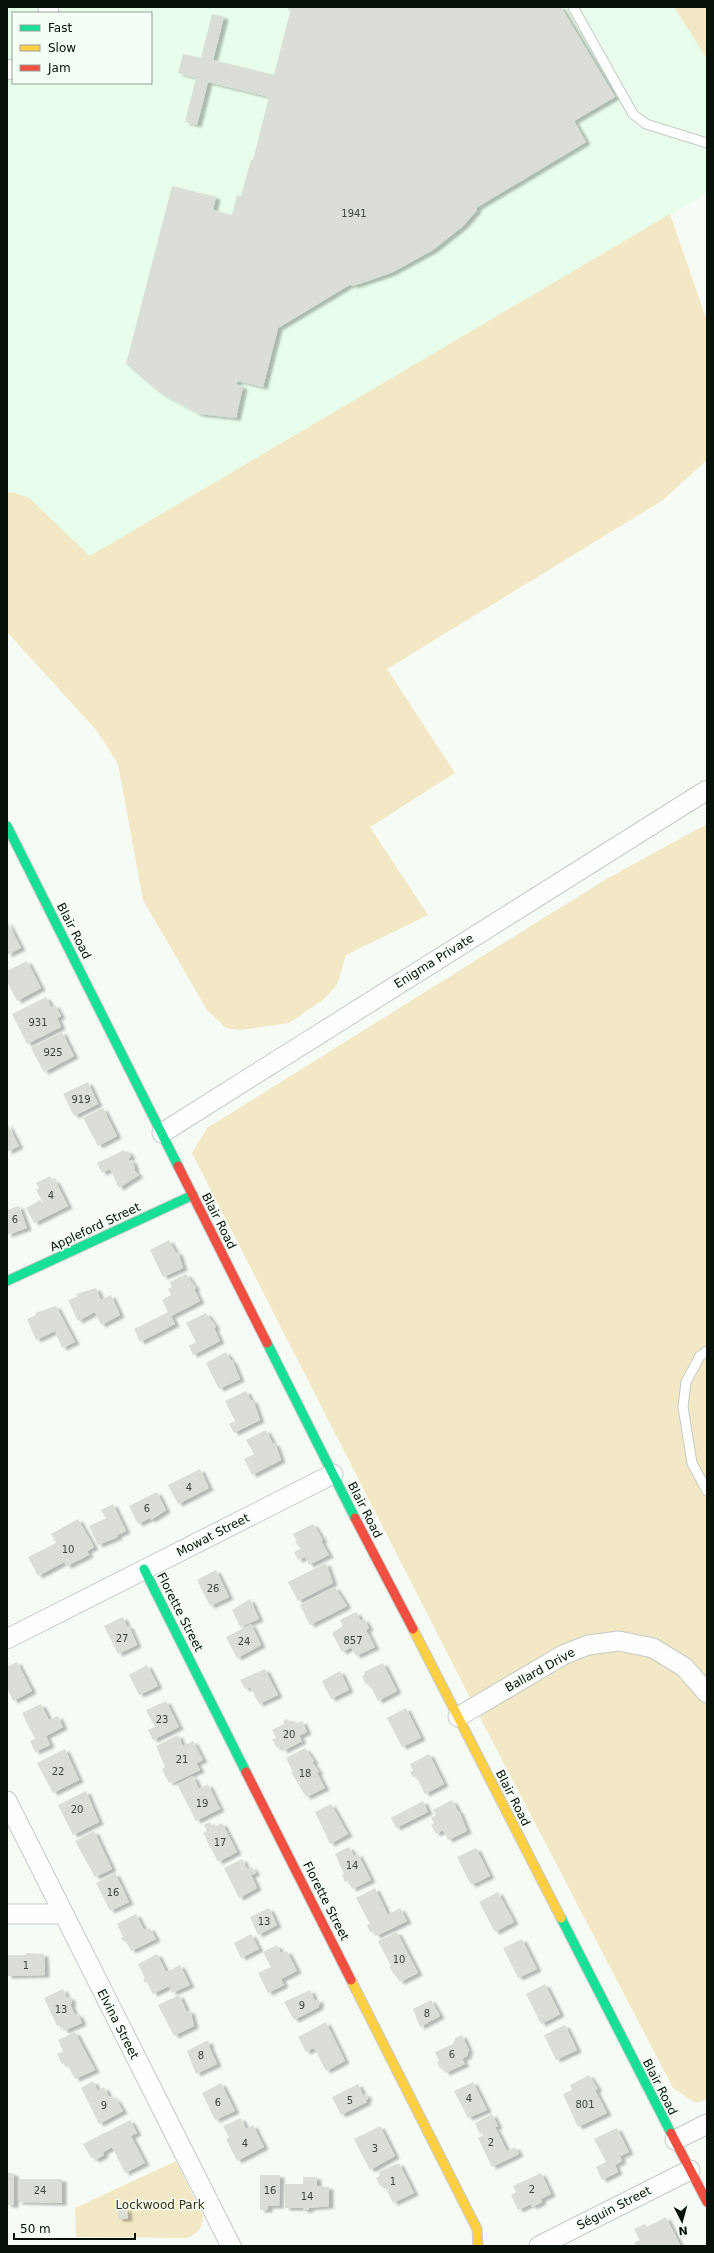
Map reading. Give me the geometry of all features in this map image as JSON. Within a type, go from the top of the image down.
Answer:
[{"type":"main road","name":"Blair Road","points":[[8,831],[162,1133],[333,1474],[707,2202]]},
{"type":"main road","name":"Appleford Street","points":[[7,1281],[193,1195]]},
{"type":"main road","name":"Florette Street","points":[[144,1569],[477,2229],[478,2246]]},
{"type":"street","name":"Enigma Private","points":[[162,1133],[707,790]]},
{"type":"street","name":"Mowat Street","points":[[7,1639],[333,1474]]},
{"type":"street","name":"Ballard Drive","points":[[458,1717],[563,1655],[588,1645],[619,1641],[653,1648],[684,1667],[707,1693]]},
{"type":"street","name":"Elvina Street","points":[[7,1800],[231,2246]]},
{"type":"street","points":[[7,1914],[63,1914]]},
{"type":"street","points":[[675,2140],[707,2124]]},
{"type":"street","name":"Séguin Street","points":[[539,2246],[690,2170]]},
{"type":"lane","points":[[573,7],[634,114],[646,124],[707,142]]},
{"type":"lane","points":[[707,1351],[700,1356],[686,1382],[683,1407],[692,1463],[707,1491]]},
{"type":"shaded area","points":[[7,7],[707,7],[707,193],[7,605]]},
{"type":"green space","points":[[674,7],[707,7],[707,59]]},
{"type":"green space","points":[[670,214],[707,321],[707,460],[663,500],[387,669],[455,773],[370,827],[428,915],[346,955],[337,985],[324,999],[289,1023],[240,1030],[226,1028],[207,1010],[143,900],[118,764],[97,731],[7,632],[7,493],[12,492],[29,498],[90,556]]},
{"type":"green space","points":[[707,824],[707,2099],[696,2103],[673,2088],[485,1727],[192,1153],[207,1128],[608,878]]},
{"type":"green space","name":"Lockwood Park","points":[[176,2161],[203,2216],[202,2224],[194,2235],[187,2238],[76,2237],[75,2208]]},
{"type":"building","points":[[287,7],[561,7],[615,97],[574,121],[586,142],[476,208],[477,210],[463,226],[433,250],[391,273],[352,286],[351,284],[278,328],[263,387],[238,381],[236,384],[243,387],[236,418],[199,414],[160,393],[126,364],[172,186],[216,197],[213,210],[232,215],[237,195],[241,196],[251,159],[253,160],[269,97],[208,82],[197,125],[185,122],[196,78],[178,73],[183,54],[201,58],[212,14],[224,17],[213,60],[274,75],[290,12]]},
{"type":"building","points":[[7,921],[21,948],[7,955]]},
{"type":"building","points":[[27,961],[41,988],[17,1001],[7,982],[7,971]]},
{"type":"building","points":[[46,997],[51,1007],[55,1005],[61,1016],[57,1018],[61,1027],[27,1044],[12,1014]]},
{"type":"building","points":[[62,1032],[74,1056],[44,1072],[31,1048]]},
{"type":"building","points":[[88,1082],[98,1104],[74,1116],[63,1094]]},
{"type":"building","points":[[103,1108],[117,1136],[98,1146],[83,1118]]},
{"type":"building","points":[[7,1123],[19,1146],[7,1152]]},
{"type":"building","points":[[124,1150],[125,1152],[128,1151],[131,1157],[128,1159],[129,1161],[132,1160],[134,1170],[139,1175],[119,1188],[110,1169],[102,1173],[97,1163]]},
{"type":"building","points":[[50,1176],[52,1181],[55,1180],[68,1206],[34,1223],[26,1208],[40,1200],[46,1208],[36,1190],[39,1188],[36,1183]]},
{"type":"building","points":[[19,1206],[27,1228],[7,1235],[7,1210]]},
{"type":"building","points":[[169,1240],[176,1253],[178,1252],[183,1268],[163,1277],[150,1250]]},
{"type":"building","points":[[186,1274],[196,1288],[194,1289],[200,1301],[171,1316],[175,1324],[140,1342],[134,1329],[168,1312],[162,1300],[171,1295],[168,1289],[172,1287],[170,1282]]},
{"type":"building","points":[[96,1288],[101,1300],[111,1295],[120,1315],[101,1325],[95,1312],[78,1321],[68,1300],[77,1297],[76,1294]]},
{"type":"building","points":[[56,1306],[75,1342],[62,1348],[55,1331],[36,1340],[27,1319],[36,1315],[35,1313]]},
{"type":"building","points":[[206,1313],[216,1327],[214,1328],[220,1341],[193,1355],[189,1346],[196,1342],[186,1323]]},
{"type":"building","points":[[226,1352],[231,1361],[232,1360],[240,1379],[219,1389],[206,1363]]},
{"type":"building","points":[[246,1391],[251,1401],[253,1400],[260,1420],[234,1433],[229,1424],[235,1421],[225,1401]]},
{"type":"building","points":[[266,1430],[273,1444],[275,1443],[281,1460],[252,1475],[244,1459],[254,1454],[246,1440]]},
{"type":"building","points":[[200,1469],[209,1488],[178,1504],[168,1485]]},
{"type":"building","points":[[157,1492],[166,1510],[151,1520],[150,1518],[138,1524],[129,1506]]},
{"type":"building","points":[[113,1504],[126,1531],[117,1535],[118,1537],[98,1545],[89,1526],[106,1518],[101,1510]]},
{"type":"building","points":[[78,1519],[94,1547],[87,1551],[89,1555],[67,1566],[64,1562],[38,1576],[28,1557],[56,1543],[51,1534]]},
{"type":"building","points":[[313,1524],[323,1540],[321,1541],[329,1555],[309,1565],[305,1557],[298,1560],[294,1552],[301,1549],[295,1542],[297,1541],[293,1534]]},
{"type":"building","points":[[326,1563],[333,1583],[298,1601],[288,1582]]},
{"type":"building","points":[[216,1570],[229,1597],[210,1606],[197,1580]]},
{"type":"building","points":[[335,1587],[347,1606],[310,1625],[300,1605]]},
{"type":"building","points":[[250,1599],[259,1619],[240,1627],[232,1610]]},
{"type":"building","points":[[356,1612],[361,1621],[364,1619],[369,1628],[366,1630],[375,1647],[356,1656],[351,1647],[342,1652],[332,1633],[343,1626],[340,1620]]},
{"type":"building","points":[[123,1617],[127,1627],[129,1626],[137,1645],[118,1654],[104,1626]]},
{"type":"building","points":[[251,1624],[261,1645],[237,1658],[226,1637]]},
{"type":"building","points":[[17,1662],[32,1691],[13,1701],[7,1688],[7,1667]]},
{"type":"building","points":[[383,1663],[397,1691],[378,1701],[369,1683],[366,1685],[362,1676],[365,1674],[364,1672]]},
{"type":"building","points":[[147,1665],[158,1686],[139,1695],[129,1675]]},
{"type":"building","points":[[265,1669],[278,1695],[259,1704],[250,1687],[245,1689],[240,1680]]},
{"type":"building","points":[[340,1671],[349,1690],[331,1699],[322,1681]]},
{"type":"building","points":[[166,1701],[179,1727],[153,1740],[148,1730],[155,1727],[146,1710]]},
{"type":"building","points":[[41,1704],[49,1720],[58,1716],[63,1727],[46,1736],[50,1745],[35,1752],[30,1741],[35,1739],[22,1713]]},
{"type":"building","points":[[406,1708],[421,1738],[402,1747],[387,1718]]},
{"type":"building","points":[[288,1719],[289,1721],[295,1721],[296,1724],[302,1721],[307,1732],[299,1736],[302,1741],[283,1751],[281,1746],[277,1748],[272,1739],[276,1738],[272,1730],[284,1724],[283,1721]]},
{"type":"building","points":[[178,1735],[183,1746],[193,1741],[203,1760],[196,1763],[200,1770],[173,1783],[172,1781],[169,1783],[162,1769],[165,1767],[156,1746]]},
{"type":"building","points":[[305,1748],[314,1761],[312,1762],[319,1772],[317,1773],[325,1788],[306,1797],[291,1772],[293,1772],[286,1758]]},
{"type":"building","points":[[65,1749],[79,1780],[53,1793],[37,1763]]},
{"type":"building","points":[[429,1754],[444,1784],[425,1794],[416,1776],[413,1777],[410,1772],[413,1771],[410,1764]]},
{"type":"building","points":[[193,1776],[199,1789],[208,1784],[220,1809],[196,1821],[177,1784]]},
{"type":"building","points":[[86,1791],[99,1822],[73,1835],[58,1805]]},
{"type":"building","points":[[452,1800],[459,1811],[467,1831],[448,1840],[443,1830],[436,1834],[431,1825],[434,1823],[431,1818],[436,1815],[433,1810]]},
{"type":"building","points":[[423,1801],[428,1812],[396,1828],[391,1818]]},
{"type":"building","points":[[331,1804],[348,1834],[330,1844],[315,1812]]},
{"type":"building","points":[[210,1822],[213,1828],[222,1823],[237,1852],[218,1862],[203,1833],[207,1831],[204,1825]]},
{"type":"building","points":[[94,1831],[112,1869],[95,1877],[75,1841]]},
{"type":"building","points":[[349,1847],[354,1856],[358,1854],[371,1880],[352,1889],[348,1880],[345,1882],[342,1875],[344,1874],[335,1854]]},
{"type":"building","points":[[476,1848],[490,1876],[471,1885],[457,1857]]},
{"type":"building","points":[[242,1859],[247,1869],[252,1867],[256,1873],[251,1875],[257,1888],[239,1898],[224,1868]]},
{"type":"building","points":[[115,1873],[129,1902],[110,1911],[96,1883]]},
{"type":"building","points":[[375,1888],[388,1915],[400,1908],[407,1921],[376,1936],[373,1931],[370,1932],[367,1925],[370,1924],[356,1898]]},
{"type":"building","points":[[498,1892],[514,1922],[495,1932],[479,1902]]},
{"type":"building","points":[[269,1908],[277,1925],[258,1935],[250,1917]]},
{"type":"building","points":[[136,1914],[144,1930],[150,1928],[156,1939],[131,1951],[126,1941],[124,1942],[121,1938],[123,1937],[117,1924]]},
{"type":"building","points":[[397,1932],[418,1973],[400,1982],[389,1967],[391,1966],[378,1941]]},
{"type":"building","points":[[251,1934],[259,1949],[241,1958],[234,1943]]},
{"type":"building","points":[[522,1939],[537,1969],[518,1978],[503,1948]]},
{"type":"building","points":[[277,1945],[281,1953],[287,1951],[297,1971],[281,1979],[284,1985],[268,1993],[258,1973],[271,1967],[263,1952]]},
{"type":"building","points":[[26,1953],[44,1954],[45,1975],[7,1976],[7,1955],[26,1955]]},
{"type":"building","points":[[157,1954],[166,1972],[180,1965],[190,1985],[172,1993],[169,1986],[153,1994],[147,1982],[145,1983],[143,1979],[145,1978],[138,1964]]},
{"type":"building","points":[[545,1984],[560,2014],[541,2024],[526,1994]]},
{"type":"building","points":[[63,1989],[67,1998],[70,1997],[72,2003],[70,2004],[75,2015],[78,2014],[82,2023],[64,2031],[61,2024],[57,2026],[44,1998]]},
{"type":"building","points":[[310,1990],[315,2001],[318,1999],[320,2004],[318,2005],[319,2007],[294,2020],[284,2002]]},
{"type":"building","points":[[179,1995],[187,2012],[190,2010],[194,2026],[174,2036],[158,2005]]},
{"type":"building","points":[[431,2000],[440,2016],[420,2027],[413,2009]]},
{"type":"building","points":[[326,2022],[345,2061],[326,2071],[314,2048],[306,2052],[298,2037]]},
{"type":"building","points":[[565,2025],[577,2050],[556,2060],[544,2035]]},
{"type":"building","points":[[75,2032],[95,2070],[75,2079],[66,2062],[62,2064],[57,2054],[63,2051],[58,2040]]},
{"type":"building","points":[[462,2035],[469,2051],[467,2052],[468,2055],[462,2059],[465,2064],[445,2073],[443,2068],[440,2069],[437,2062],[439,2061],[435,2052],[453,2044],[455,2038]]},
{"type":"building","points":[[208,2041],[210,2045],[209,2046],[217,2064],[196,2074],[187,2051]]},
{"type":"building","points":[[589,2075],[598,2089],[595,2090],[607,2113],[578,2127],[563,2094],[572,2090],[570,2085]]},
{"type":"building","points":[[93,2081],[98,2091],[104,2087],[109,2097],[112,2096],[114,2100],[116,2099],[123,2111],[99,2124],[81,2088]]},
{"type":"building","points":[[473,2082],[487,2110],[468,2118],[454,2091]]},
{"type":"building","points":[[221,2083],[235,2111],[215,2120],[202,2093]]},
{"type":"building","points":[[358,2084],[363,2095],[366,2094],[368,2099],[365,2100],[367,2102],[341,2115],[332,2097]]},
{"type":"building","points":[[492,2114],[498,2126],[494,2128],[496,2129],[507,2151],[515,2147],[519,2154],[492,2167],[478,2138],[485,2134],[484,2132],[480,2134],[475,2123]]},
{"type":"building","points":[[241,2118],[246,2129],[253,2125],[264,2147],[237,2161],[226,2139],[229,2137],[223,2126]]},
{"type":"building","points":[[130,2120],[137,2133],[131,2136],[145,2163],[125,2173],[112,2147],[103,2152],[104,2155],[95,2160],[93,2157],[91,2158],[83,2144]]},
{"type":"building","points":[[380,2126],[395,2156],[370,2170],[354,2139]]},
{"type":"building","points":[[617,2128],[629,2152],[620,2156],[622,2161],[615,2165],[618,2172],[602,2180],[596,2167],[606,2162],[594,2139]]},
{"type":"building","points":[[399,2163],[414,2193],[393,2203],[384,2184],[380,2186],[376,2178],[380,2176],[379,2172]]},
{"type":"building","points":[[7,2172],[14,2174],[14,2205],[7,2205]]},
{"type":"building","points":[[541,2173],[551,2194],[541,2199],[542,2202],[532,2207],[531,2204],[518,2210],[511,2195],[516,2192],[513,2186]]},
{"type":"building","points":[[260,2175],[280,2175],[279,2206],[268,2206],[268,2210],[260,2210]]},
{"type":"building","points":[[303,2177],[317,2177],[317,2186],[329,2187],[329,2206],[309,2208],[309,2210],[303,2210],[303,2208],[285,2208],[285,2184],[303,2184]]},
{"type":"building","points":[[18,2179],[62,2179],[62,2203],[18,2202]]},
{"type":"building","points":[[127,2209],[128,2219],[118,2219],[118,2210]]},
{"type":"building","points":[[666,2217],[680,2245],[636,2246],[634,2243],[640,2240],[634,2229],[645,2224],[647,2227]]},
{"type":"traffic: fast","points":[[7,826],[178,1166]]},
{"type":"traffic: fast","points":[[7,1281],[193,1195]]},
{"type":"traffic: fast","points":[[267,1343],[355,1518]]},
{"type":"traffic: fast","points":[[144,1569],[246,1772]]},
{"type":"traffic: fast","points":[[561,1918],[671,2133]]},
{"type":"traffic: slow","points":[[413,1629],[561,1918]]},
{"type":"traffic: slow","points":[[351,1980],[477,2229],[478,2246]]},
{"type":"traffic: jam","points":[[178,1166],[267,1343]]},
{"type":"traffic: jam","points":[[355,1518],[413,1629]]},
{"type":"traffic: jam","points":[[246,1772],[351,1980]]},
{"type":"traffic: jam","points":[[671,2133],[707,2202]]}]
